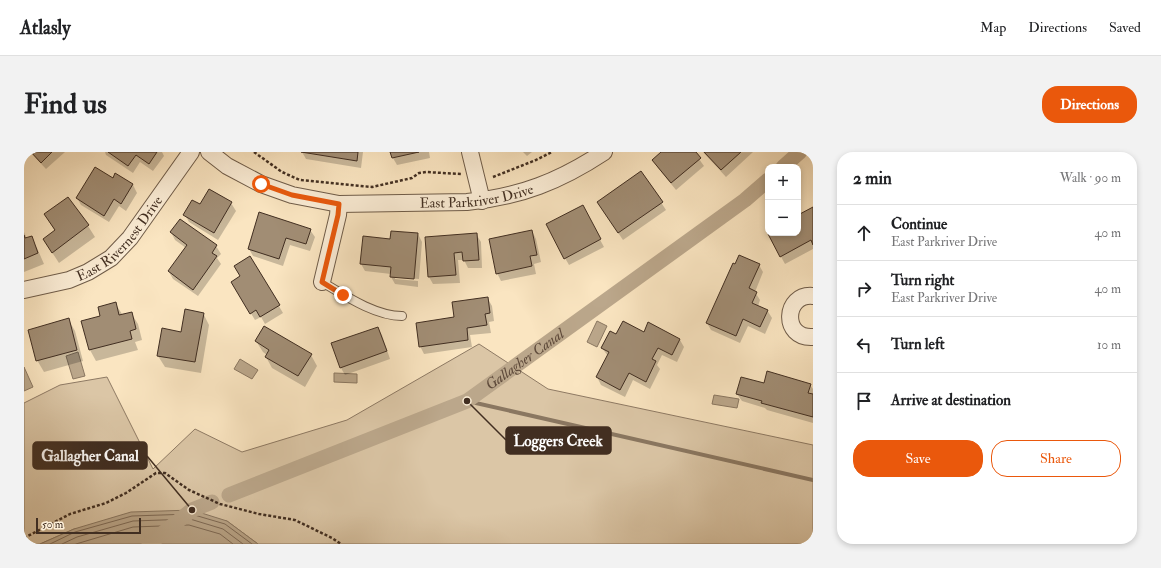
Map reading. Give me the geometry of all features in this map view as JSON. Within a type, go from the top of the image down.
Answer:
[{"type":"street","name":"East Rivernest Drive","points":[[24,290],[69,280],[88,272],[111,258],[130,238],[191,152]]},
{"type":"street","name":"East Parkriver Drive","points":[[209,152],[227,166],[261,184],[292,195],[339,204],[482,201],[515,194],[543,185],[576,170],[604,152]]},
{"type":"street","points":[[470,152],[482,201]]},
{"type":"street","points":[[322,282],[338,215],[339,204]]},
{"type":"street","points":[[813,296],[802,297],[792,307],[790,313],[790,320],[796,332],[801,335],[813,337]]},
{"type":"lane","points":[[322,282],[368,307],[392,316],[402,316]]},
{"type":"path","points":[[254,152],[282,172],[300,180],[372,187],[412,178],[426,172],[464,174]]},
{"type":"path","points":[[493,177],[552,152]]},
{"type":"path","points":[[24,538],[70,514],[106,503],[126,493],[156,473],[165,473],[189,490],[220,504],[259,514],[295,520],[341,544]]},
{"type":"shaded area","points":[[479,344],[548,389],[813,445],[813,544],[258,544],[227,521],[74,529],[40,544],[24,544],[24,403],[60,385],[107,377],[153,469],[195,429],[242,452],[347,420]]},
{"type":"water","points":[[597,321],[607,326],[597,347],[587,342]]},
{"type":"water","points":[[78,352],[85,376],[73,379],[66,356]]},
{"type":"water","points":[[240,359],[258,370],[252,379],[234,369]]},
{"type":"water","points":[[24,367],[33,387],[24,391]]},
{"type":"water","points":[[334,373],[357,374],[357,383],[334,382]]},
{"type":"water","points":[[714,395],[739,399],[737,408],[712,404]]},
{"type":"water","points":[[192,510],[227,521],[258,544],[40,544],[74,529],[131,512]]},
{"type":"building","points":[[31,152],[52,152],[41,163]]},
{"type":"building","points":[[108,152],[157,152],[149,164],[136,155],[128,166]]},
{"type":"building","points":[[301,152],[358,152],[357,161]]},
{"type":"building","points":[[390,152],[419,152],[392,158]]},
{"type":"building","points":[[661,152],[696,152],[701,158],[671,183],[652,160]]},
{"type":"building","points":[[704,152],[741,152],[721,170]]},
{"type":"building","points":[[95,167],[113,178],[115,173],[133,184],[121,204],[114,199],[104,216],[76,198]]},
{"type":"building","points":[[641,171],[663,202],[618,233],[597,202]]},
{"type":"building","points":[[209,189],[232,202],[214,233],[183,215],[192,200],[200,204]]},
{"type":"building","points":[[68,197],[89,225],[52,253],[43,239],[55,230],[44,214]]},
{"type":"building","points":[[583,205],[601,239],[564,259],[546,224]]},
{"type":"building","points":[[813,207],[813,245],[811,240],[780,257],[769,236],[801,236],[801,213]]},
{"type":"building","points":[[259,212],[311,229],[306,244],[286,238],[279,259],[248,249]]},
{"type":"building","points":[[180,219],[217,245],[212,253],[217,256],[193,290],[168,271],[187,245],[170,232]]},
{"type":"building","points":[[532,230],[537,255],[530,256],[532,266],[496,274],[489,239]]},
{"type":"building","points":[[391,231],[418,233],[414,279],[390,277],[391,267],[360,264],[363,236],[390,239]]},
{"type":"building","points":[[477,233],[479,260],[463,261],[462,252],[454,253],[456,275],[428,277],[425,237]]},
{"type":"building","points":[[24,235],[25,238],[32,236],[38,253],[24,259]]},
{"type":"building","points":[[739,255],[760,264],[749,288],[757,292],[752,303],[768,310],[760,327],[743,319],[736,336],[706,323],[733,263],[735,264]]},
{"type":"building","points":[[250,256],[280,305],[260,317],[256,310],[250,314],[231,282],[240,276],[234,266]]},
{"type":"building","points":[[488,297],[490,313],[485,314],[487,325],[467,328],[468,340],[419,347],[416,323],[454,317],[452,302]]},
{"type":"building","points":[[116,302],[119,315],[132,312],[136,329],[130,331],[132,339],[89,350],[81,321],[100,316],[98,307]]},
{"type":"building","points":[[185,309],[204,313],[195,362],[157,356],[162,328],[181,332]]},
{"type":"building","points":[[69,318],[77,350],[36,361],[28,330]]},
{"type":"building","points":[[623,321],[644,332],[648,322],[680,339],[672,355],[658,348],[652,359],[656,361],[646,382],[629,373],[620,390],[596,377],[609,352],[601,348],[610,331],[616,334]]},
{"type":"building","points":[[264,326],[312,354],[298,376],[265,357],[269,350],[255,341]]},
{"type":"building","points":[[378,327],[387,351],[340,368],[331,343]]},
{"type":"building","points":[[767,371],[811,384],[808,393],[813,394],[813,417],[761,403],[762,401],[736,394],[741,377],[764,383]]},
{"type":"waterway","name":"Gallagher Canal","points":[[786,164],[800,152]]},
{"type":"waterway","name":"Gallagher Canal","points":[[229,495],[467,401],[745,200],[765,183]]},
{"type":"waterway","points":[[467,401],[813,480]]},
{"type":"waterway","name":"Gallagher Canal","points":[[149,544],[192,510],[212,502]]},
{"type":"place","name":"Loggers Creek","points":[[467,401]]},
{"type":"place","name":"Gallagher Canal","points":[[192,510]]},
{"type":"route","points":[[261,184],[292,195],[339,204],[338,215],[322,282],[343,295]]}]
